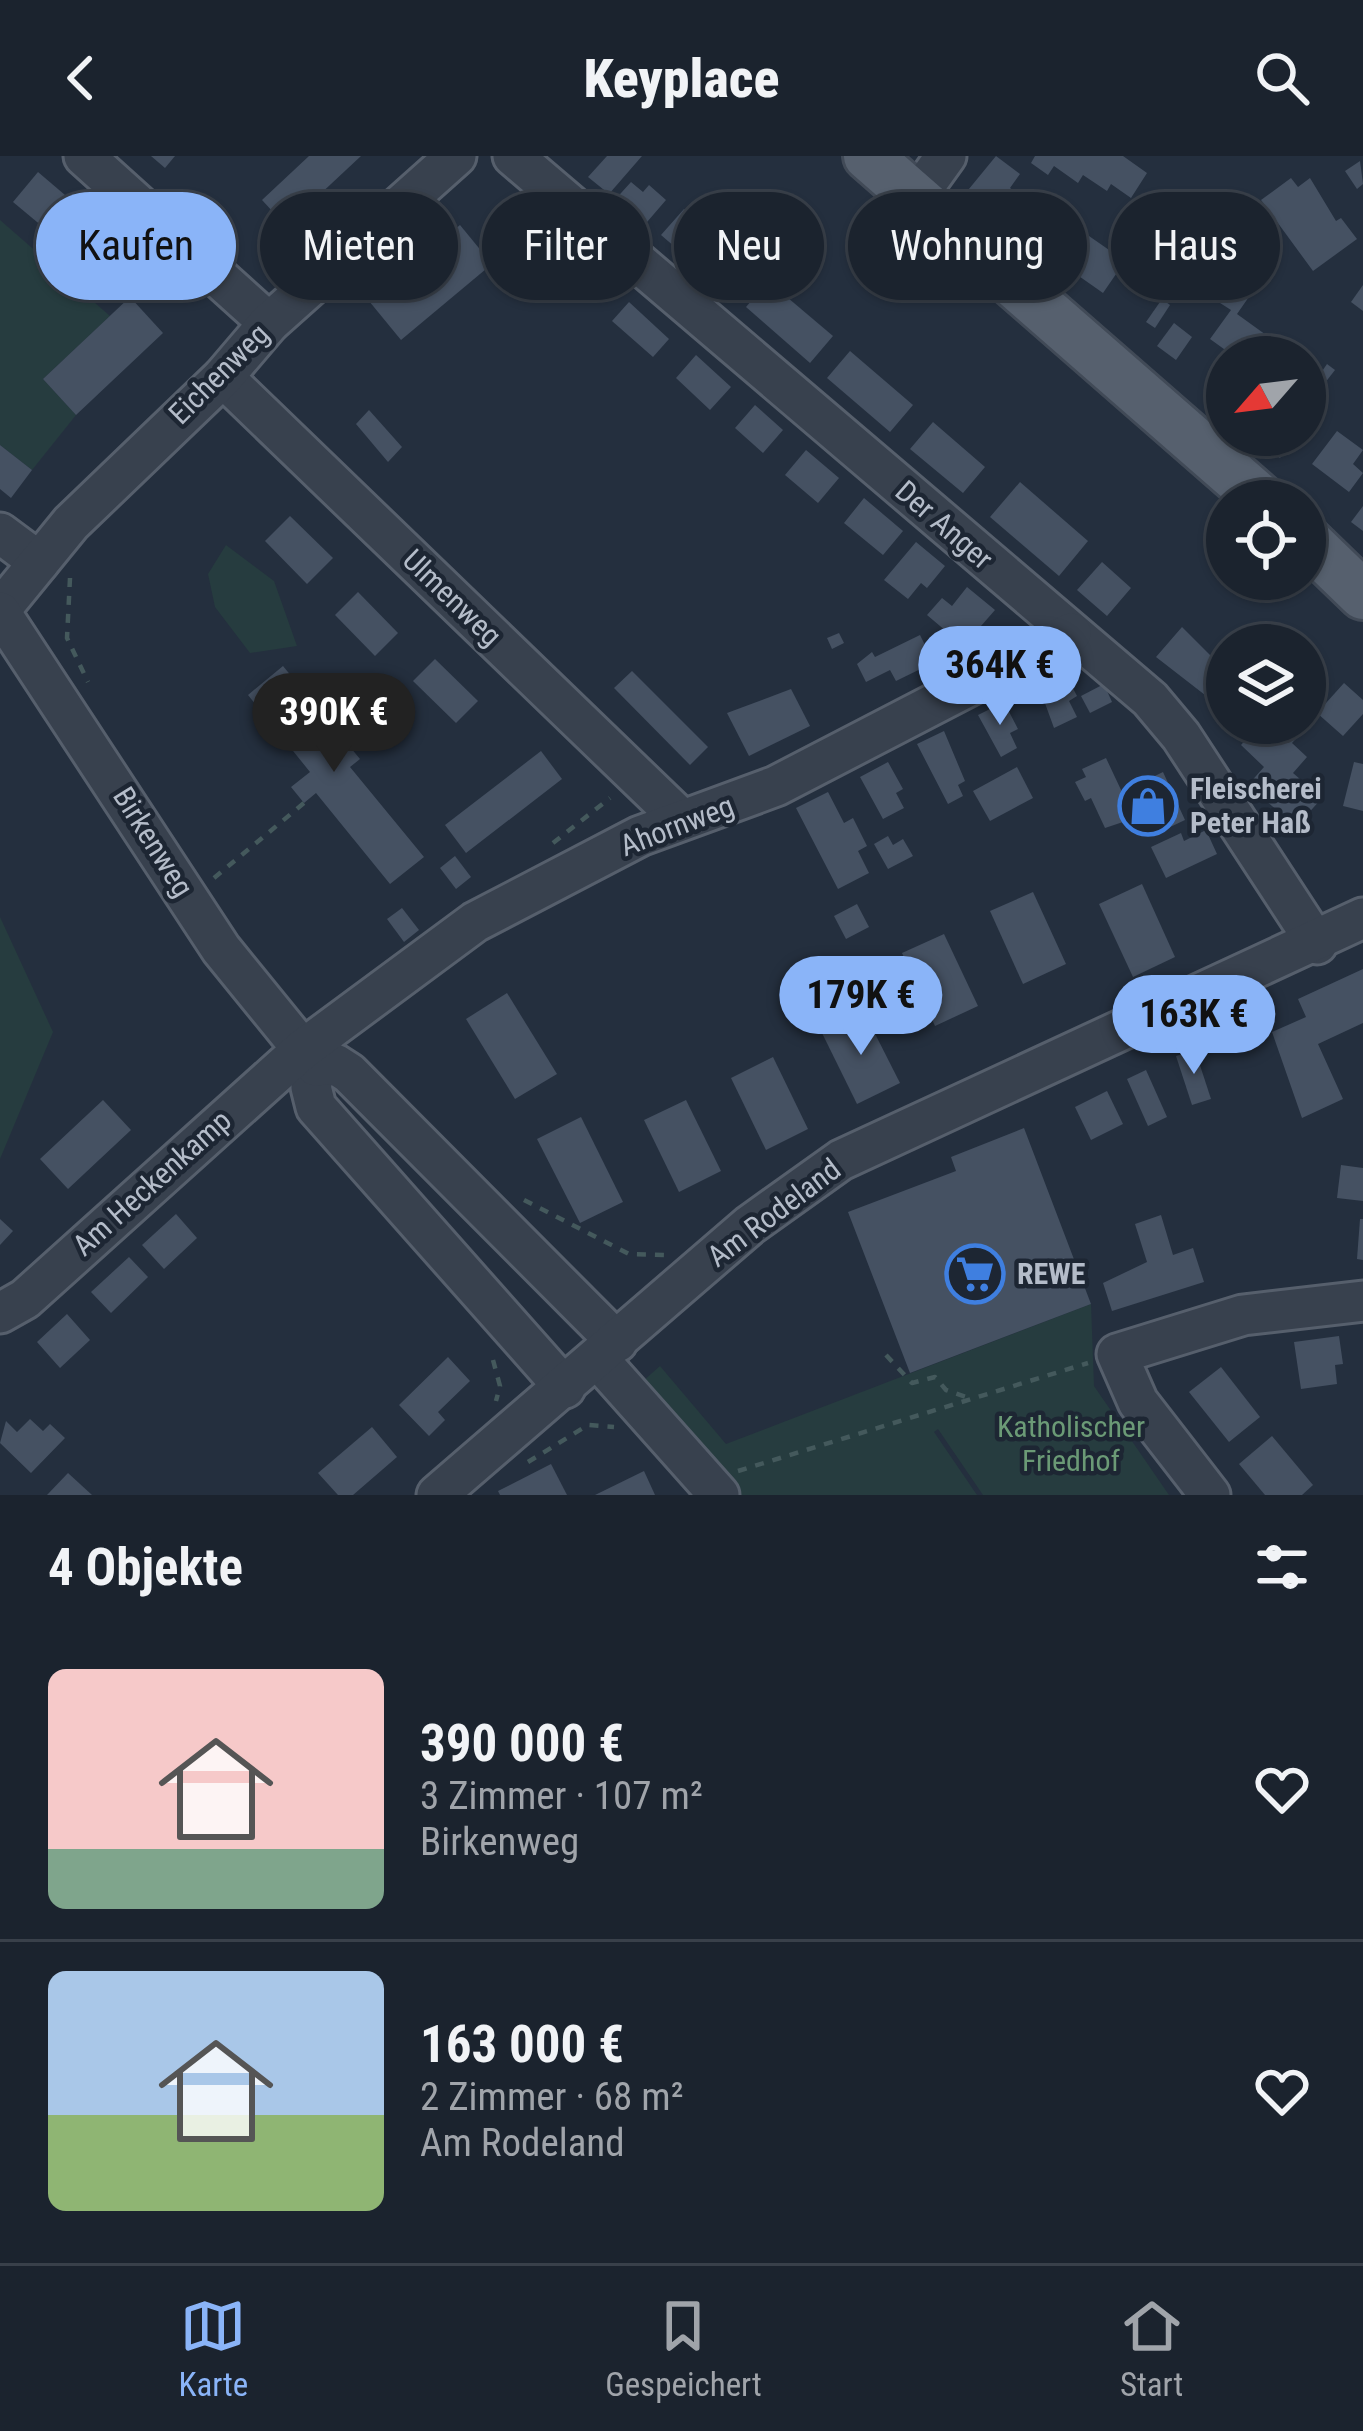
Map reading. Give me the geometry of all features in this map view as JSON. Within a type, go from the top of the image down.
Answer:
[{"type":"main road","points":[[868,156],[914,192]]},
{"type":"main road","points":[[1036,300],[1239,480]]},
{"type":"main road","points":[[1326,559],[1363,595]]},
{"type":"street","points":[[84,156],[269,323]]},
{"type":"street","name":"Eichenweg","points":[[0,611],[57,563],[269,323],[456,156]]},
{"type":"street","name":"Der Anger","points":[[513,156],[1150,698],[1181,736],[1317,944]]},
{"type":"street","points":[[920,192],[946,156]]},
{"type":"street","name":"Ulmenweg","points":[[223,377],[681,819]]},
{"type":"street","points":[[0,533],[57,563]]},
{"type":"street","name":"Birkenweg","points":[[0,611],[221,949],[309,1058],[316,1107],[565,1388]]},
{"type":"street","name":"Ahornweg","points":[[309,1058],[475,922],[681,819],[776,786],[1070,633]]},
{"type":"street","name":"Am Rodeland","points":[[437,1495],[750,1225],[842,1160],[1317,944],[1363,918]]},
{"type":"street","name":"Birkenweg","points":[[309,1058],[349,1072],[607,1350],[712,1486]]},
{"type":"street","name":"Am Heckenkamp","points":[[0,1313],[25,1299],[309,1058]]},
{"type":"street","points":[[1210,1495],[1138,1402],[1117,1354],[1243,1315],[1363,1301]]},
{"type":"path","points":[[57,563],[67,638],[94,694]]},
{"type":"path","points":[[544,849],[614,795]]},
{"type":"path","points":[[214,878],[304,803]]},
{"type":"path","points":[[202,860],[224,894]]},
{"type":"path","points":[[508,1190],[572,1229],[628,1254],[671,1255]]},
{"type":"path","points":[[712,1486],[1117,1354]]},
{"type":"path","points":[[886,1355],[912,1383],[935,1377],[946,1390],[972,1399]]},
{"type":"green space","points":[[0,220],[36,251],[36,300],[92,300],[110,316],[43,379],[76,415],[32,470],[0,445]]},
{"type":"green space","points":[[226,545],[274,581],[297,646],[250,653],[215,607],[208,574]]},
{"type":"green space","points":[[0,917],[53,1032],[0,1159]]},
{"type":"green space","name":"Katholischer Friedhof","points":[[1091,1304],[1094,1386],[1169,1495],[983,1495],[938,1429],[934,1432],[977,1495],[734,1495],[634,1389],[660,1366],[726,1444]]},
{"type":"building","points":[[151,156],[175,156],[165,168]]},
{"type":"building","points":[[309,156],[361,156],[322,192],[271,192]]},
{"type":"building","points":[[607,156],[642,156],[611,192],[588,177]]},
{"type":"building","points":[[996,156],[1020,174],[1010,188],[1015,192],[966,192]]},
{"type":"building","points":[[1035,156],[1123,156],[1147,173],[1135,192],[1122,192],[1111,184],[1107,191],[1083,175],[1078,183],[1054,166],[1048,175],[1031,163]]},
{"type":"building","points":[[1360,161],[1363,184],[1357,189],[1345,171]]},
{"type":"building","points":[[38,172],[61,192],[36,192],[36,221],[13,202]]},
{"type":"building","points":[[1291,178],[1298,187],[1310,178],[1336,221],[1341,218],[1357,239],[1313,271],[1280,226],[1280,192],[1272,192]]},
{"type":"building","points":[[631,182],[643,192],[622,192]]},
{"type":"building","points":[[649,185],[666,200],[650,219],[650,192],[643,192]]},
{"type":"building","points":[[674,220],[674,246],[661,235]]},
{"type":"building","points":[[458,227],[482,252],[482,272],[458,292]]},
{"type":"building","points":[[1087,239],[1111,251],[1111,281],[1103,293],[1087,282]]},
{"type":"building","points":[[1363,285],[1363,311],[1351,302]]},
{"type":"building","points":[[127,300],[133,300],[163,333],[76,415],[43,379]]},
{"type":"building","points":[[370,300],[449,300],[401,340]]},
{"type":"building","points":[[752,300],[790,300],[833,336],[810,363],[746,307]]},
{"type":"building","points":[[1161,300],[1170,305],[1155,328],[1146,322]]},
{"type":"building","points":[[1215,300],[1247,300],[1237,314],[1267,336],[1212,336],[1231,310]]},
{"type":"building","points":[[629,302],[669,339],[653,357],[612,321]]},
{"type":"building","points":[[1174,323],[1192,337],[1176,360],[1157,346]]},
{"type":"building","points":[[850,351],[913,405],[890,432],[827,378]]},
{"type":"building","points":[[696,355],[731,387],[710,410],[676,378]]},
{"type":"building","points":[[755,405],[783,430],[763,453],[735,428]]},
{"type":"building","points":[[369,410],[402,447],[388,462],[356,424]]},
{"type":"building","points":[[933,422],[985,467],[963,493],[910,449]]},
{"type":"building","points":[[1337,431],[1363,450],[1353,464],[1363,473],[1349,492],[1312,464],[1318,456],[1326,456],[1326,446]]},
{"type":"building","points":[[0,445],[32,470],[11,498],[0,489]]},
{"type":"building","points":[[806,450],[839,478],[818,503],[785,475]]},
{"type":"building","points":[[1020,482],[1088,541],[1059,576],[990,517]]},
{"type":"building","points":[[864,498],[903,531],[883,555],[844,523]]},
{"type":"building","points":[[1363,506],[1363,531],[1351,522]]},
{"type":"building","points":[[290,516],[333,558],[307,584],[265,541]]},
{"type":"building","points":[[916,542],[945,566],[927,588],[921,583],[908,599],[884,580]]},
{"type":"building","points":[[1102,562],[1131,588],[1107,616],[1077,590]]},
{"type":"building","points":[[967,587],[995,610],[974,634],[963,626],[953,637],[927,615],[942,598],[952,606]]},
{"type":"building","points":[[358,592],[398,633],[375,656],[335,615]]},
{"type":"building","points":[[1182,627],[1206,651],[1206,694],[1205,695],[1156,657]]},
{"type":"building","points":[[839,633],[844,643],[832,649],[827,638]]},
{"type":"building","points":[[920,635],[925,645],[938,639],[947,656],[896,681],[890,670],[866,682],[857,664],[872,652],[875,657]]},
{"type":"building","points":[[435,659],[478,701],[456,723],[413,681]]},
{"type":"building","points":[[283,666],[360,759],[350,767],[424,857],[390,884],[316,793],[304,803],[291,787],[310,772],[248,695]]},
{"type":"building","points":[[632,671],[708,747],[690,765],[614,688]]},
{"type":"building","points":[[1064,671],[1077,696],[1069,701],[1077,717],[1054,728],[1038,684]]},
{"type":"building","points":[[1344,683],[1363,700],[1363,714],[1343,736],[1326,721],[1326,703]]},
{"type":"building","points":[[1104,684],[1112,702],[1090,713],[1081,696]]},
{"type":"building","points":[[791,689],[810,726],[749,756],[727,713]]},
{"type":"building","points":[[1004,702],[1018,729],[1010,733],[1017,748],[1001,757],[978,715]]},
{"type":"building","points":[[944,731],[965,781],[958,785],[963,796],[948,804],[917,744]]},
{"type":"building","points":[[1293,744],[1307,757],[1293,773],[1322,798],[1296,827],[1248,785],[1264,767],[1241,745]]},
{"type":"building","points":[[541,751],[562,779],[466,853],[445,825]]},
{"type":"building","points":[[1106,758],[1122,792],[1163,772],[1185,820],[1151,836],[1141,816],[1105,828],[1091,798],[1085,801],[1075,782],[1086,777],[1082,769]]},
{"type":"building","points":[[888,762],[903,789],[896,793],[904,808],[883,819],[860,777]]},
{"type":"building","points":[[1354,762],[1363,764],[1363,811],[1343,806]]},
{"type":"building","points":[[1017,767],[1033,798],[990,821],[973,791]]},
{"type":"building","points":[[828,792],[844,823],[853,818],[867,846],[858,851],[869,873],[838,889],[796,808]]},
{"type":"building","points":[[1206,830],[1217,854],[1166,878],[1151,847],[1181,833],[1184,841]]},
{"type":"building","points":[[888,836],[893,845],[903,839],[913,856],[888,869],[874,844]]},
{"type":"building","points":[[455,856],[471,877],[456,889],[440,868]]},
{"type":"building","points":[[1142,884],[1175,957],[1133,977],[1099,904]]},
{"type":"building","points":[[1033,892],[1066,964],[1023,984],[990,911]]},
{"type":"building","points":[[857,904],[869,927],[846,939],[834,916]]},
{"type":"building","points":[[402,908],[419,930],[404,942],[387,919]]},
{"type":"building","points":[[944,934],[978,1006],[935,1026],[902,953]]},
{"type":"building","points":[[1363,969],[1363,1023],[1318,1044],[1343,1099],[1302,1118],[1272,1032],[1306,1017],[1298,999]]},
{"type":"building","points":[[507,993],[557,1074],[515,1099],[466,1019]]},
{"type":"building","points":[[864,1012],[900,1083],[857,1104],[822,1033]]},
{"type":"building","points":[[1195,1050],[1211,1099],[1192,1105],[1176,1056]]},
{"type":"building","points":[[773,1057],[808,1129],[766,1150],[731,1078]]},
{"type":"building","points":[[1146,1070],[1167,1117],[1148,1126],[1127,1079]]},
{"type":"building","points":[[1107,1091],[1123,1124],[1091,1140],[1075,1107]]},
{"type":"building","points":[[103,1100],[131,1130],[68,1189],[40,1159]]},
{"type":"building","points":[[686,1100],[721,1171],[679,1192],[644,1120]]},
{"type":"building","points":[[581,1117],[623,1202],[580,1223],[537,1139]]},
{"type":"building","name":"REWE","points":[[1024,1128],[1091,1304],[910,1373],[848,1212],[956,1171],[951,1157]]},
{"type":"building","points":[[1341,1165],[1363,1168],[1363,1201],[1337,1198]]},
{"type":"building","points":[[176,1214],[197,1238],[164,1269],[142,1245]]},
{"type":"building","points":[[1161,1215],[1173,1255],[1193,1248],[1204,1282],[1112,1311],[1103,1283],[1147,1262],[1135,1224]]},
{"type":"building","points":[[0,1219],[13,1231],[0,1245]]},
{"type":"building","points":[[1363,1219],[1363,1260],[1357,1259]]},
{"type":"building","points":[[129,1257],[148,1277],[111,1313],[91,1292]]},
{"type":"building","points":[[67,1314],[90,1340],[60,1368],[37,1342]]},
{"type":"building","points":[[1339,1336],[1343,1364],[1335,1365],[1337,1384],[1301,1389],[1294,1342]]},
{"type":"building","points":[[448,1357],[470,1381],[438,1412],[445,1420],[429,1436],[399,1405]]},
{"type":"building","points":[[1221,1367],[1260,1417],[1229,1442],[1189,1392]]},
{"type":"building","points":[[30,1419],[43,1431],[50,1424],[65,1438],[31,1473],[0,1443],[6,1421],[17,1432]]},
{"type":"building","points":[[372,1427],[397,1457],[353,1495],[338,1495],[318,1473]]},
{"type":"building","points":[[1272,1436],[1313,1485],[1302,1495],[1265,1495],[1239,1464]]},
{"type":"building","points":[[551,1464],[567,1495],[500,1495],[498,1491]]},
{"type":"building","points":[[644,1471],[655,1495],[595,1495]]},
{"type":"building","points":[[68,1473],[92,1495],[47,1495]]},
{"type":"place","name":"Fleischerei Peter Haß","points":[[1148,806]]},
{"type":"place","name":"REWE","points":[[975,1274]]}]
